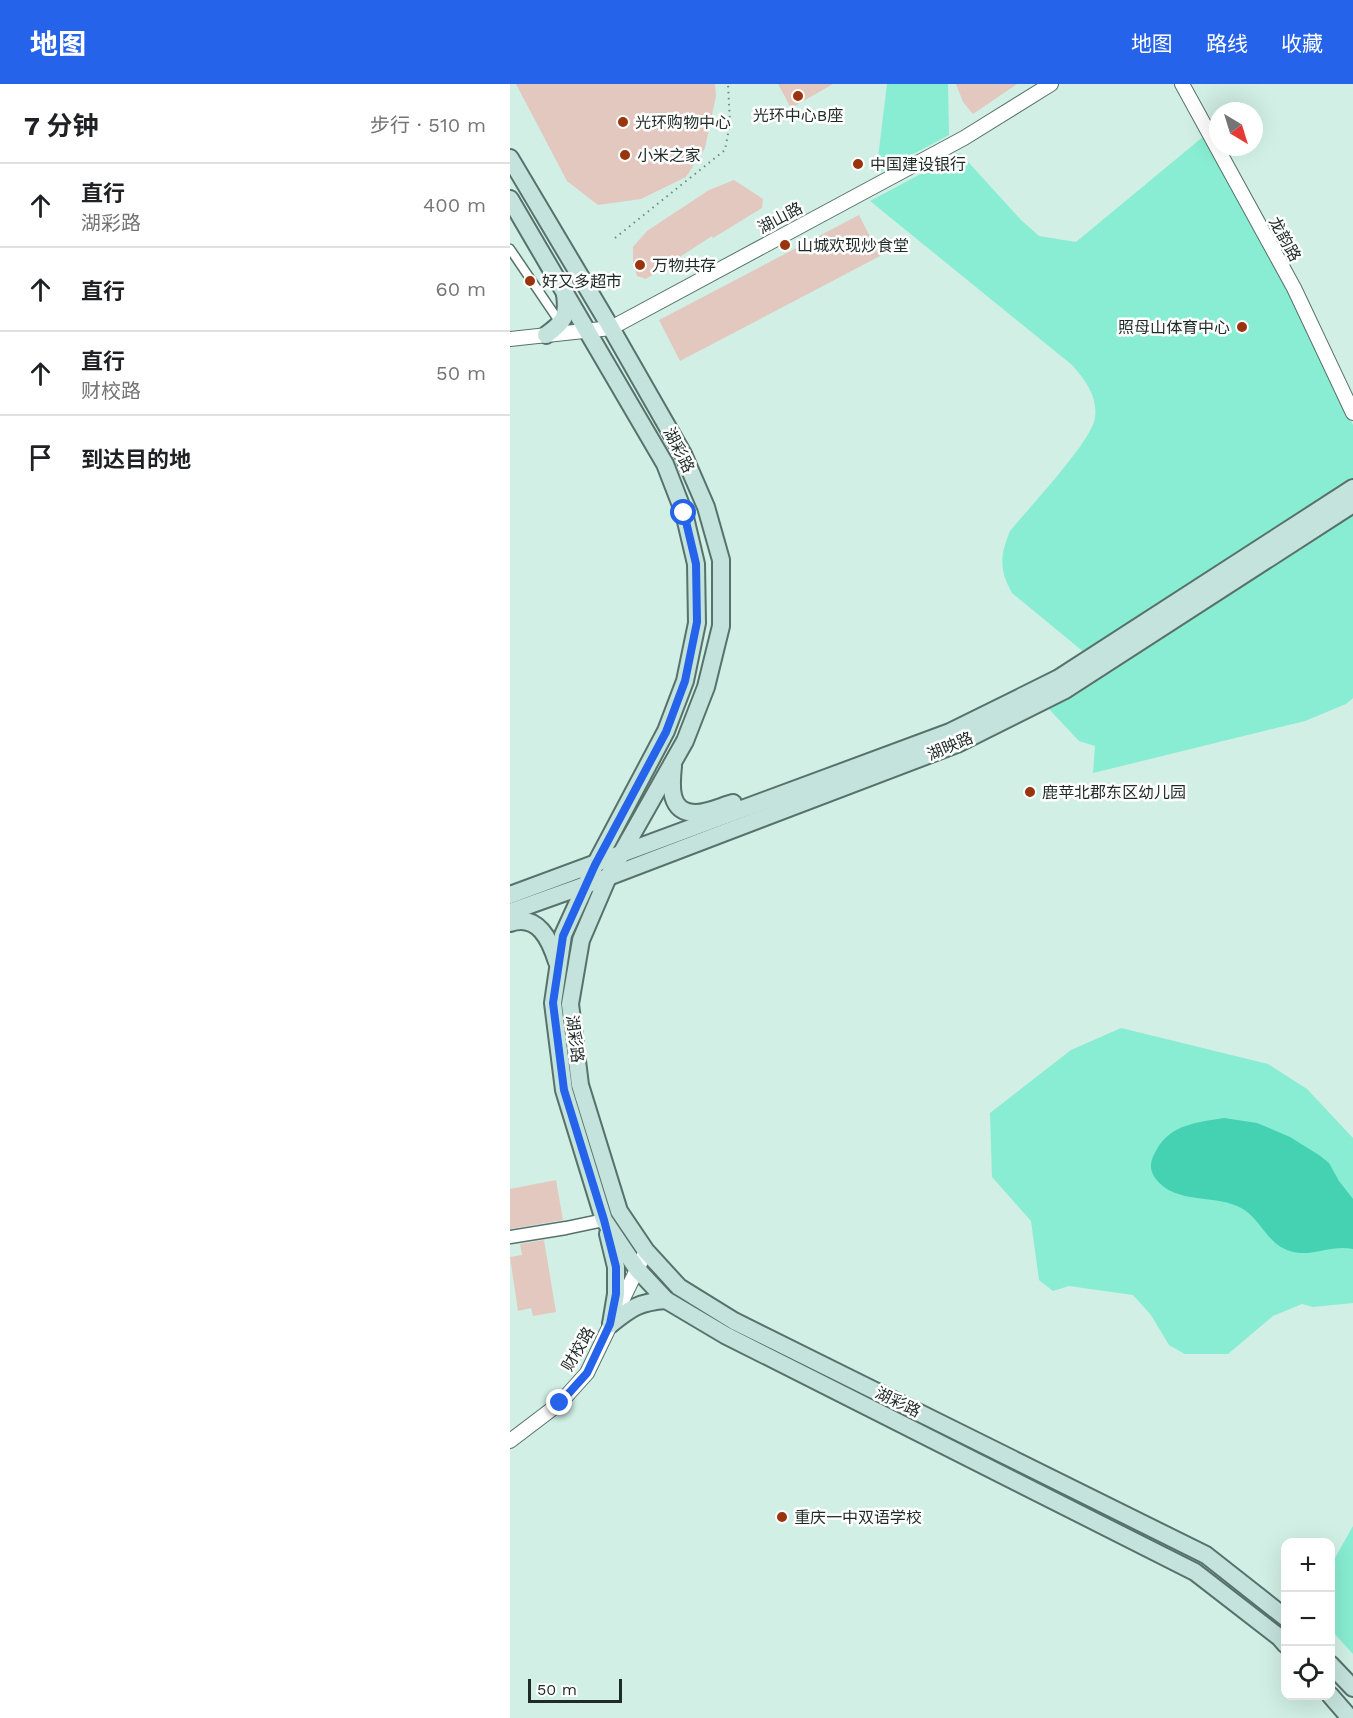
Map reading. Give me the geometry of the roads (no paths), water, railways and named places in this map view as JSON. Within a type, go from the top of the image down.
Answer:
[{"type":"main road","name":"湖彩路","points":[[510,158],[683,454],[706,507],[721,560],[721,626],[709,677],[685,741],[608,877],[581,940],[570,1004],[580,1085],[620,1211],[645,1251],[679,1287],[734,1321],[1206,1555],[1281,1614]]},
{"type":"main road","name":"湖彩路","points":[[510,199],[665,464],[684,513],[696,564],[697,622],[685,681],[666,732],[585,885],[563,936],[558,967],[553,1003],[564,1090],[604,1220],[637,1269],[666,1300],[725,1335],[1196,1572],[1281,1639]]},
{"type":"main road","points":[[546,335],[561,324],[567,310],[565,293]]},
{"type":"main road","name":"湖映路","points":[[510,895],[950,732],[1059,678],[1353,488]]},
{"type":"main road","name":"湖映路","points":[[510,912],[957,744],[1065,690],[1353,504]]},
{"type":"main road","points":[[673,760],[670,789],[674,801],[685,811],[698,813],[733,803],[770,800]]},
{"type":"main road","points":[[510,923],[531,922],[542,930],[549,940],[558,967]]},
{"type":"main road","points":[[604,1220],[616,1267],[616,1294],[610,1324]]},
{"type":"main road","points":[[610,1324],[628,1310],[647,1301],[666,1300]]},
{"type":"main road","points":[[1335,1669],[1353,1688]]},
{"type":"main road","points":[[1334,1700],[1350,1718]]},
{"type":"street","name":"湖山路","points":[[510,339],[611,328],[963,138],[1051,84]]},
{"type":"street","name":"龙韵路","points":[[1182,84],[1294,288],[1353,413]]},
{"type":"street","points":[[510,249],[561,324]]},
{"type":"street","points":[[510,1237],[604,1220]]},
{"type":"street","name":"财校路","points":[[510,1441],[560,1403],[587,1373],[645,1251]]},
{"type":"place","name":"光环中心B座","points":[[798,96]]},
{"type":"place","name":"光环购物中心","points":[[623,122]]},
{"type":"place","name":"小米之家","points":[[625,155]]},
{"type":"place","name":"中国建设银行","points":[[858,164]]},
{"type":"place","name":"山城欢现炒食堂","points":[[785,245]]},
{"type":"place","name":"万物共存","points":[[640,265]]},
{"type":"place","name":"好又多超市","points":[[530,281]]},
{"type":"place","name":"照母山体育中心","points":[[1242,327]]},
{"type":"place","name":"鹿苹北郡东区幼儿园","points":[[1030,792]]},
{"type":"place","name":"重庆一中双语学校","points":[[782,1517]]}]
